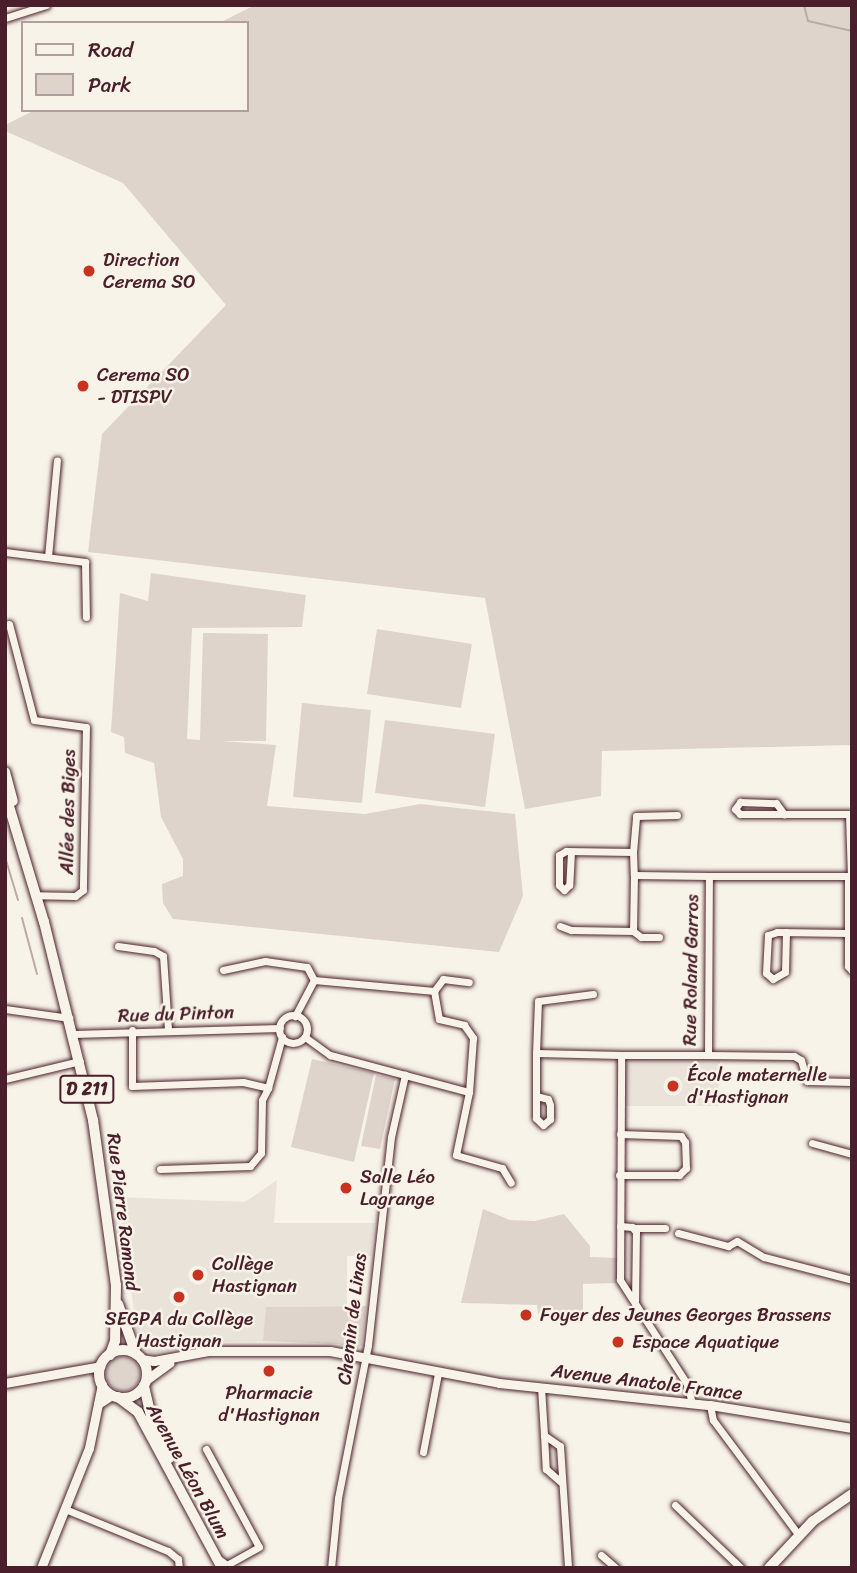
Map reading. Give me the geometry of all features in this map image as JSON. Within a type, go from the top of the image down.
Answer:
[{"type":"main road","name":"Rue Pierre Ramond","points":[[5,772],[74,1034],[99,1155],[117,1302],[138,1357]]},
{"type":"main road","name":"Rue Pierre Ramond","points":[[5,793],[33,882]]},
{"type":"main road","name":"Rue Pierre Ramond","points":[[110,1355],[117,1302]]},
{"type":"main road","points":[[123,1351],[138,1357],[145,1383],[133,1396],[115,1396],[101,1376],[110,1355],[123,1351]]},
{"type":"main road","name":"Avenue Léon Blum","points":[[145,1383],[160,1440],[226,1567]]},
{"type":"main road","name":"Avenue Léon Blum","points":[[115,1396],[138,1412],[215,1556],[226,1567]]},
{"type":"main road","points":[[769,1568],[798,1535],[852,1494]]},
{"type":"street","points":[[5,18],[46,5]]},
{"type":"street","points":[[48,557],[57,460]]},
{"type":"street","points":[[5,551],[85,562],[86,617]]},
{"type":"street","name":"Allée des Biges","points":[[9,624],[34,720],[86,727],[83,890],[75,896],[36,895]]},
{"type":"street","points":[[784,814],[776,803],[740,803],[735,809],[740,814],[784,814],[850,814],[848,966],[852,971]]},
{"type":"street","points":[[633,931],[636,816],[677,814]]},
{"type":"street","points":[[570,852],[569,885],[564,890],[559,885],[559,855],[570,852],[634,852]]},
{"type":"street","points":[[634,876],[709,876]]},
{"type":"street","name":"Rue Roland Garros","points":[[536,1053],[708,1055],[709,876],[850,876]]},
{"type":"street","points":[[560,926],[570,930],[633,931],[641,937],[659,937]]},
{"type":"street","points":[[786,932],[785,972],[773,979],[766,973],[767,937],[786,932],[848,933]]},
{"type":"street","points":[[118,946],[154,951],[163,956],[168,1029]]},
{"type":"street","points":[[223,970],[265,961],[303,965],[314,980],[434,991]]},
{"type":"street","points":[[469,982],[443,979],[434,991],[439,1019],[464,1025],[473,1038],[469,1092],[456,1155],[502,1168],[511,1183]]},
{"type":"street","points":[[160,1169],[250,1166],[261,1153],[262,1100],[282,1037],[280,1028],[284,1020],[295,1016],[314,980]]},
{"type":"street","points":[[536,1096],[538,1001],[593,994]]},
{"type":"street","points":[[5,1009],[70,1018]]},
{"type":"street","points":[[295,1016],[306,1024],[305,1037]]},
{"type":"street","name":"Rue du Pinton","points":[[74,1034],[132,1030],[280,1028]]},
{"type":"street","points":[[132,1030],[132,1086],[243,1082],[268,1088]]},
{"type":"street","points":[[282,1037],[292,1043],[305,1037]]},
{"type":"street","points":[[305,1037],[330,1055],[469,1092]]},
{"type":"street","points":[[621,1055],[620,1280],[687,1384],[692,1403]]},
{"type":"street","points":[[708,1055],[794,1056],[800,1060],[807,1081],[852,1082]]},
{"type":"street","points":[[5,1079],[80,1061]]},
{"type":"street","name":"Chemin de Linas","points":[[331,1568],[338,1499],[366,1360],[391,1137],[405,1075]]},
{"type":"street","points":[[620,1134],[681,1136],[685,1142],[685,1168],[679,1175],[620,1175]]},
{"type":"street","points":[[812,1143],[852,1154]]},
{"type":"street","points":[[620,1226],[665,1228]]},
{"type":"street","points":[[634,1228],[635,1303]]},
{"type":"street","points":[[678,1233],[729,1246],[737,1241],[764,1257],[852,1280]]},
{"type":"street","name":"Avenue Anatole France","points":[[138,1357],[154,1361],[208,1351],[302,1349],[438,1373],[710,1405],[852,1428]]},
{"type":"street","name":"Avenue Anatole France","points":[[145,1383],[167,1363],[209,1356],[302,1355],[366,1360]]},
{"type":"street","points":[[5,1383],[84,1371],[101,1376],[99,1404],[89,1448],[41,1568]]},
{"type":"street","points":[[423,1452],[438,1373]]},
{"type":"street","points":[[541,1387],[546,1469],[562,1484]]},
{"type":"street","points":[[99,1404],[115,1396]]},
{"type":"street","points":[[710,1405],[713,1420],[798,1535]]},
{"type":"street","points":[[544,1435],[560,1446],[568,1568]]},
{"type":"street","points":[[206,1449],[259,1547],[226,1567]]},
{"type":"street","points":[[675,1505],[741,1568]]},
{"type":"street","points":[[65,1509],[168,1551],[178,1559],[179,1568]]},
{"type":"street","points":[[601,1555],[616,1568]]},
{"type":"shaded area","name":"École maternelle d'Hastignan","points":[[632,1059],[720,1060],[718,1106],[625,1106],[625,1066]]},
{"type":"shaded area","name":"Collège Hastignan","points":[[277,1180],[274,1223],[375,1223],[371,1256],[347,1256],[347,1306],[267,1307],[263,1341],[219,1342],[151,1354],[139,1346],[118,1197],[245,1202]]},
{"type":"green space","points":[[255,5],[852,5],[852,745],[602,751],[601,796],[525,809],[485,598],[88,552],[102,434],[226,305],[123,183],[5,131],[5,125],[31,112],[248,112],[248,21],[223,21]]},
{"type":"green space","points":[[151,573],[306,595],[302,627],[192,628],[187,739],[200,740],[203,633],[268,634],[266,741],[222,741],[276,745],[267,806],[365,814],[420,804],[515,814],[523,896],[499,952],[173,919],[163,903],[162,884],[183,876],[183,859],[161,817],[154,763],[125,753],[124,737],[111,732],[120,593],[148,601]]},
{"type":"green space","points":[[377,629],[472,644],[461,708],[367,694]]},
{"type":"green space","points":[[302,703],[371,710],[362,803],[293,797]]},
{"type":"green space","points":[[385,720],[495,734],[485,807],[375,793]]},
{"type":"green space","points":[[312,1059],[374,1073],[354,1162],[291,1147]]},
{"type":"green space","points":[[376,1075],[395,1079],[380,1149],[361,1146]]},
{"type":"green space","points":[[483,1209],[510,1220],[535,1221],[564,1214],[590,1246],[590,1257],[618,1258],[617,1283],[583,1284],[583,1317],[538,1314],[537,1305],[461,1303]]},
{"type":"green space","points":[[366,1306],[362,1345],[356,1350],[339,1344],[263,1341],[266,1307]]},
{"type":"green space","points":[[123,1357],[135,1362],[140,1374],[135,1386],[123,1391],[111,1386],[106,1374],[111,1362]]},
{"type":"waterway","points":[[804,5],[808,21],[852,31]]},
{"type":"waterway","points":[[5,857],[18,900]]},
{"type":"waterway","points":[[22,918],[37,974]]},
{"type":"place","name":"Direction Cerema SO","points":[[89,271]]},
{"type":"place","name":"Cerema SO - DTISPV","points":[[83,386]]},
{"type":"place","name":"École maternelle d'Hastignan","points":[[673,1086]]},
{"type":"place","name":"Salle Léo Lagrange","points":[[346,1188]]},
{"type":"place","name":"Collège Hastignan","points":[[198,1275]]},
{"type":"place","name":"SEGPA du Collège Hastignan","points":[[179,1297]]},
{"type":"place","name":"Foyer des Jeunes Georges Brassens","points":[[526,1315]]},
{"type":"place","name":"Espace Aquatique","points":[[618,1342]]},
{"type":"place","name":"Pharmacie d'Hastignan","points":[[269,1371]]}]
